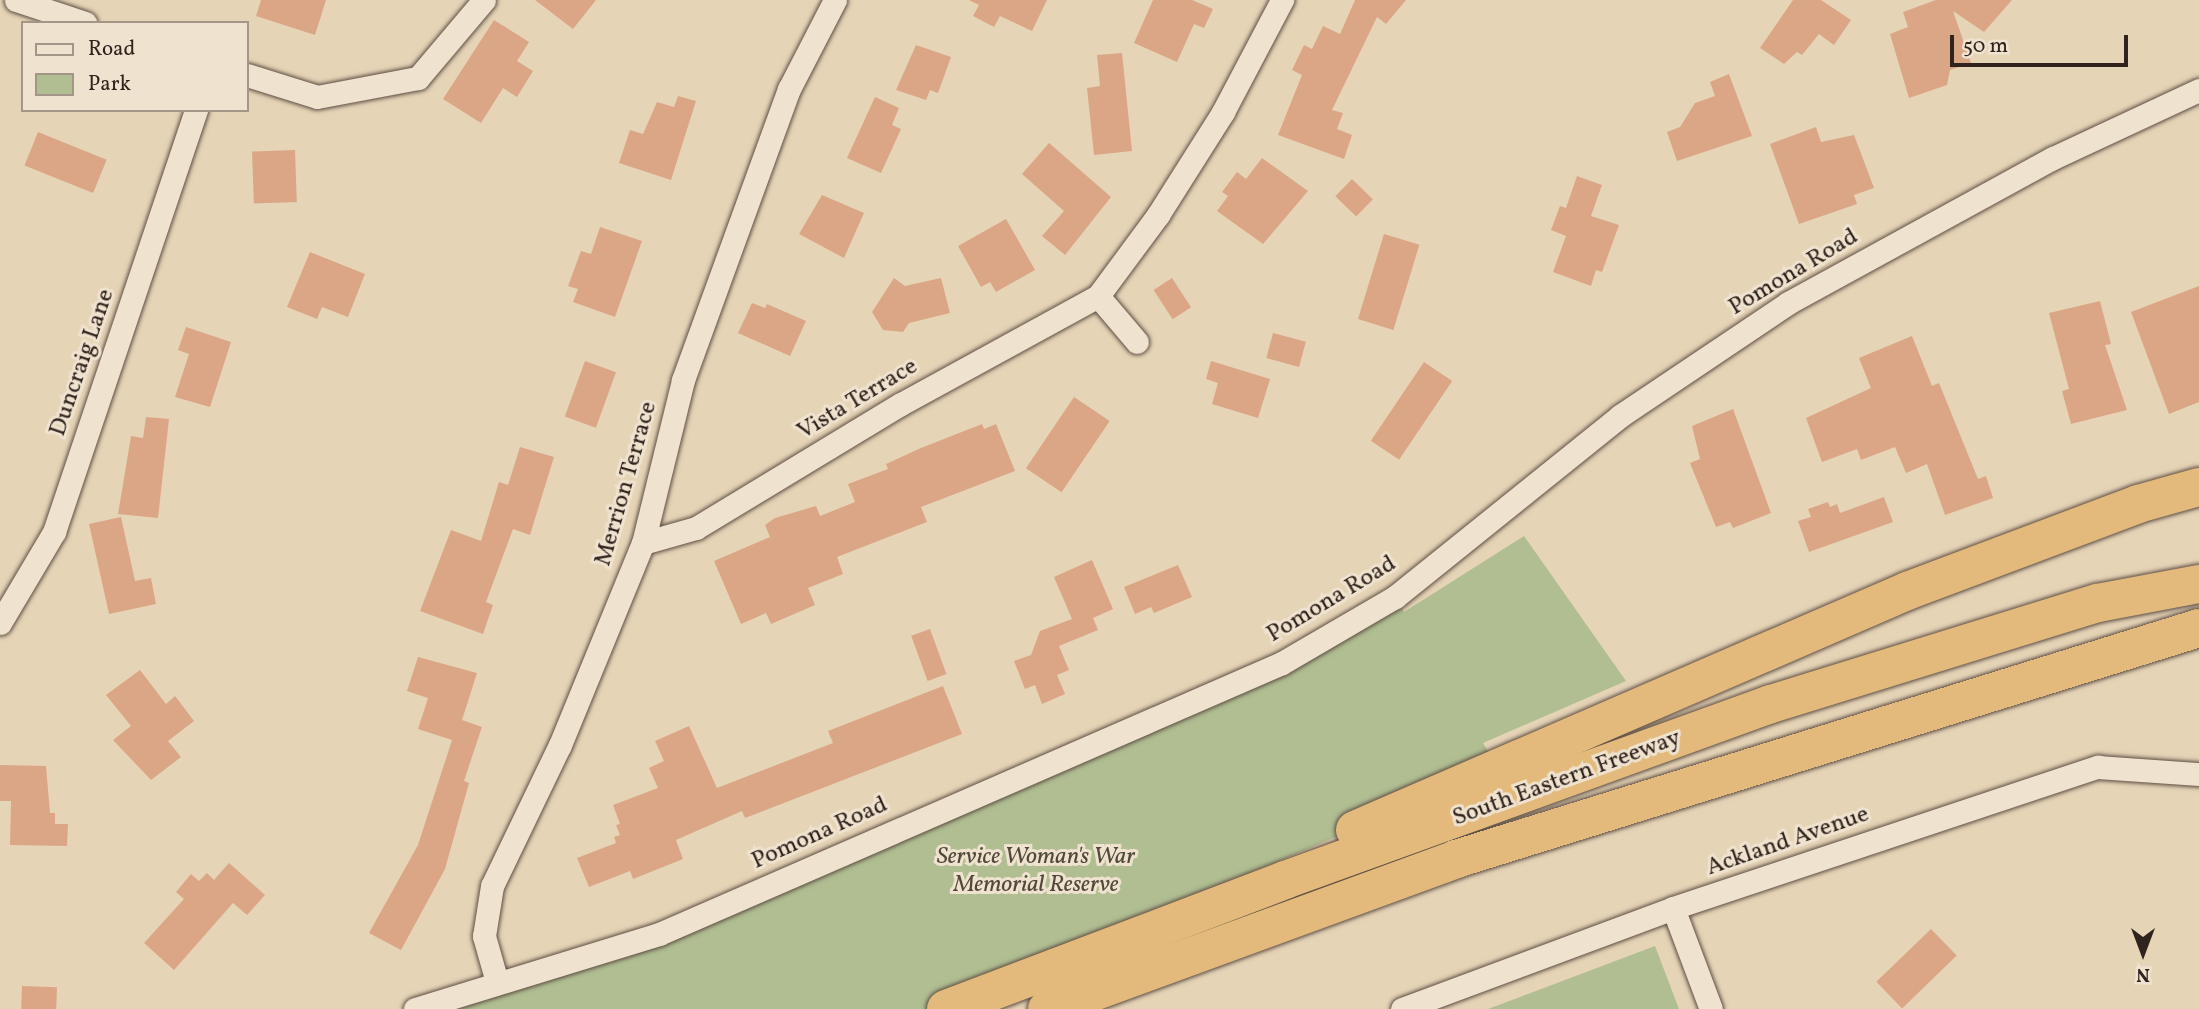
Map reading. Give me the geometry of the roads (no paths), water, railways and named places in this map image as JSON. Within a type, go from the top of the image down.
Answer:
[{"type":"highway","points":[[1077,956],[1163,910],[1907,591],[2138,504],[2199,487]]},
{"type":"highway","name":"South Eastern Freeway","points":[[946,1009],[1077,956],[1771,704],[2098,603],[2199,583]]},
{"type":"highway","name":"South Eastern Freeway","points":[[1046,1009],[1469,854],[2199,628]]},
{"type":"street","points":[[16,0],[79,21]]},
{"type":"street","points":[[248,75],[317,97],[418,78],[484,0]]},
{"type":"street","name":"Merrion Terrace","points":[[497,982],[484,936],[492,886],[565,733],[643,542],[683,380],[789,89],[835,0]]},
{"type":"street","name":"Vista Terrace","points":[[643,542],[696,528],[901,404],[1098,296],[1158,215],[1223,112],[1282,0]]},
{"type":"street","name":"Pomona Road","points":[[415,1009],[659,934],[1282,663],[1395,597],[1620,416],[1788,303],[2053,158],[2199,90]]},
{"type":"street","name":"Duncraig Lane","points":[[0,623],[54,532],[195,112]]},
{"type":"street","points":[[1098,296],[1137,342]]},
{"type":"street","name":"Ackland Avenue","points":[[1402,1009],[1673,908],[2098,767],[2199,774]]},
{"type":"street","points":[[1673,908],[1711,1009]]},
{"type":"park label","name":"Service Woman's War Memorial Reserve","points":[[1036,872]]}]
